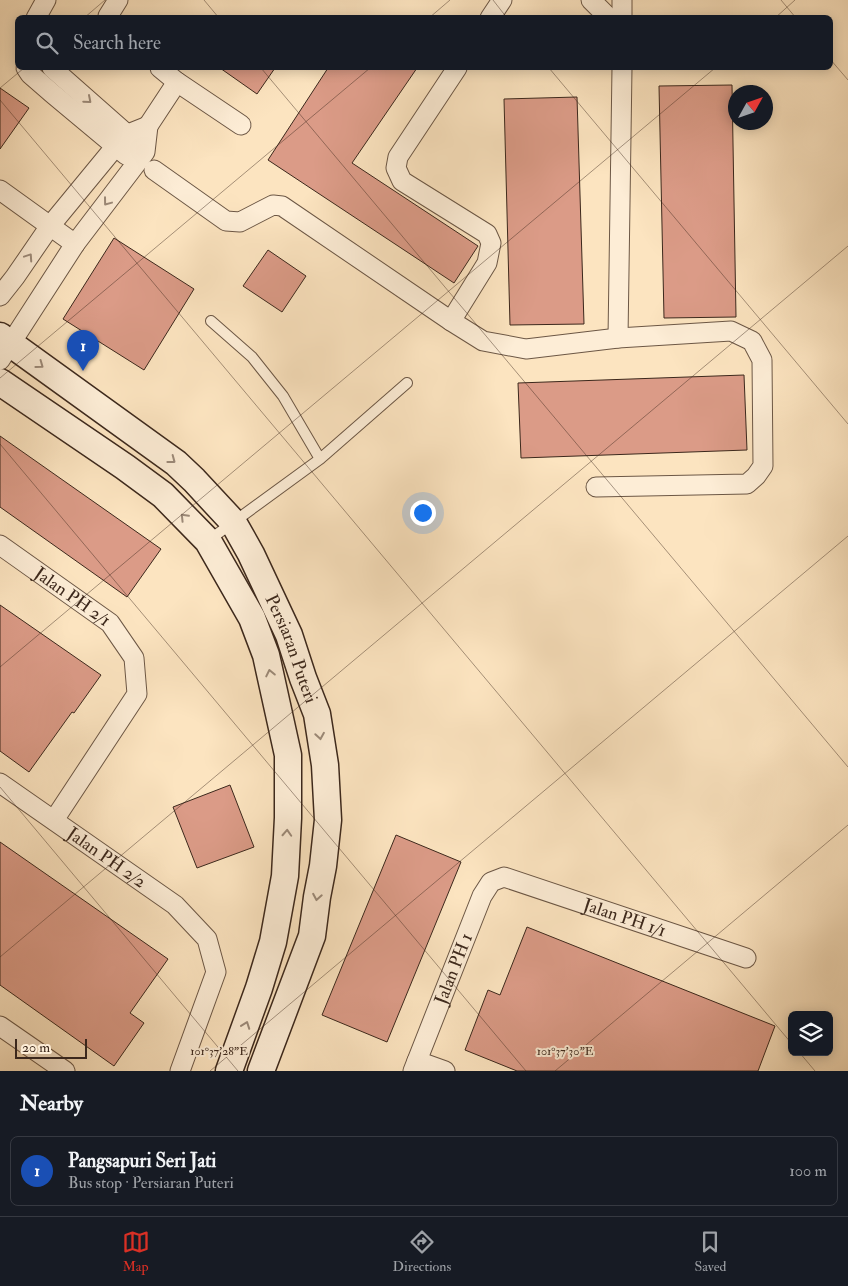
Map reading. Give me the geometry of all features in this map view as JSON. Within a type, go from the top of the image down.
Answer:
[{"type":"main road","name":"Persiaran Puteri","points":[[4,347],[176,463],[194,480],[233,522],[251,554],[289,635],[317,714],[325,765],[328,820],[312,936],[261,1071]]},
{"type":"main road","name":"Persiaran Puteri","points":[[0,382],[163,495],[208,541],[252,618],[266,655],[288,755],[288,818],[285,876],[274,942],[229,1071]]},
{"type":"street","points":[[38,15],[46,0]]},
{"type":"street","points":[[109,15],[118,0]]},
{"type":"street","points":[[492,15],[502,0]]},
{"type":"street","points":[[591,0],[606,15]]},
{"type":"street","points":[[622,0],[622,15]]},
{"type":"street","points":[[27,70],[46,88],[122,140]]},
{"type":"street","points":[[54,70],[146,162],[226,221],[240,222],[273,205],[282,206],[483,341],[526,349],[618,338],[731,331],[752,341],[762,360],[763,466],[756,476],[747,484],[596,487]]},
{"type":"street","points":[[162,70],[241,125]]},
{"type":"street","points":[[451,321],[487,264],[491,243],[487,234],[402,181],[396,168],[398,157],[456,70]]},
{"type":"street","points":[[618,338],[622,70]]},
{"type":"street","points":[[0,296],[50,226],[122,140],[148,126],[177,82]]},
{"type":"street","points":[[4,347],[75,244],[146,162],[148,126]]},
{"type":"street","points":[[0,190],[75,244]]},
{"type":"street","name":"Jalan PH 2/1","points":[[0,545],[110,623],[134,658],[138,694],[54,820]]},
{"type":"street","name":"Jalan PH 2/2","points":[[0,783],[175,904],[207,939],[216,972],[180,1071]]},
{"type":"street","name":"Jalan PH 1/1","points":[[504,877],[746,958]]},
{"type":"street","name":"Jalan PH 1","points":[[415,1066],[482,896],[491,882],[504,877]]},
{"type":"street","points":[[0,1026],[64,1071]]},
{"type":"street","points":[[415,1066],[445,1071]]},
{"type":"lane","points":[[211,322],[252,356],[283,396],[320,459]]},
{"type":"lane","points":[[208,541],[320,459],[407,383]]},
{"type":"building","points":[[223,70],[274,70],[257,94]]},
{"type":"building","points":[[327,70],[416,70],[352,163],[478,246],[454,283],[268,160]]},
{"type":"building","points":[[728,85],[728,130],[733,130],[736,317],[664,318],[659,86]]},
{"type":"building","points":[[0,88],[29,108],[0,149]]},
{"type":"building","points":[[577,97],[584,324],[510,325],[504,99]]},
{"type":"building","points":[[114,238],[194,289],[144,370],[63,319]]},
{"type":"building","points":[[268,250],[306,276],[282,312],[243,286]]},
{"type":"building","points":[[744,375],[747,450],[521,458],[518,383]]},
{"type":"building","points":[[0,436],[161,549],[127,597],[0,507]]},
{"type":"building","points":[[0,605],[101,675],[29,772],[0,751]]},
{"type":"building","points":[[230,785],[254,847],[197,868],[173,807]]},
{"type":"building","points":[[396,835],[461,862],[387,1042],[322,1015]]},
{"type":"building","points":[[0,842],[168,959],[130,1013],[144,1023],[114,1066],[0,985]]},
{"type":"building","points":[[527,927],[775,1026],[758,1071],[517,1071],[465,1050],[488,990],[500,995]]},
{"type":"place","name":"Pangsapuri Seri Jati","points":[[83,371]]}]
